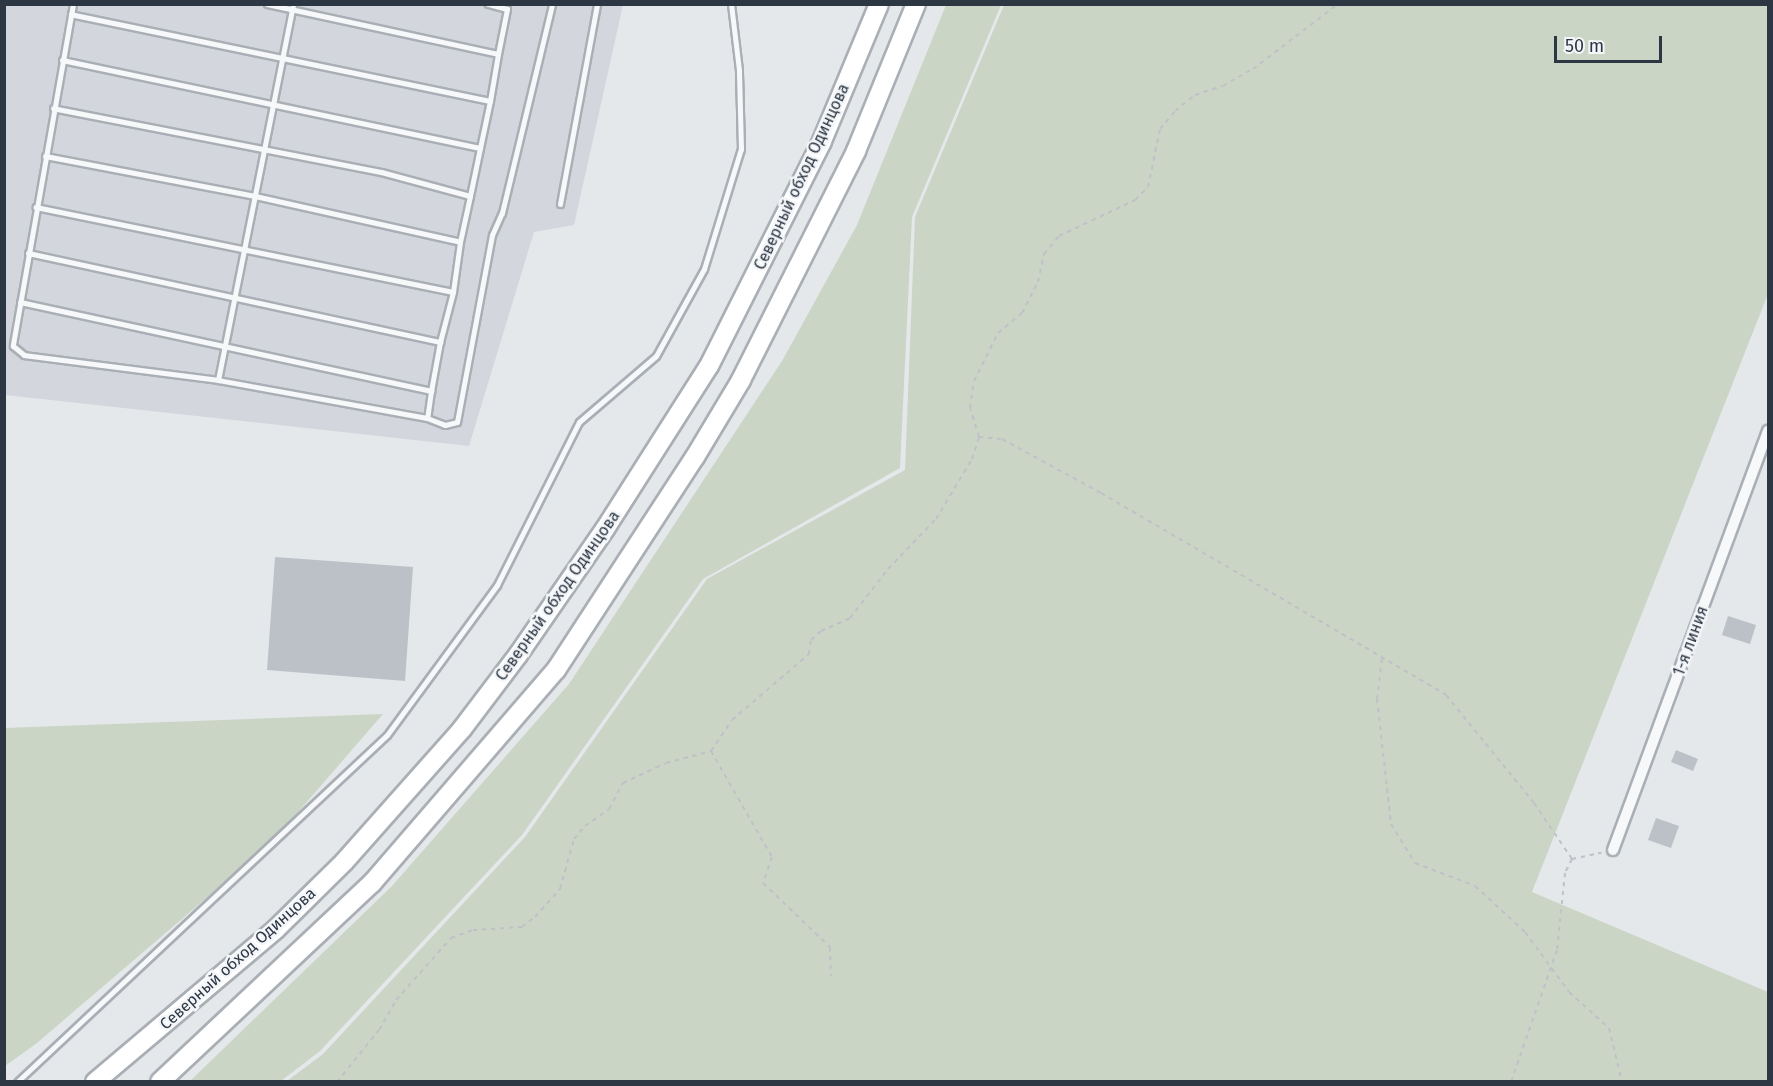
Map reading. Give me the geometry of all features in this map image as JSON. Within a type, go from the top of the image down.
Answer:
[{"type":"highway","name":"Северный обход Одинцова","points":[[94,1082],[276,929],[344,862],[462,729],[518,655],[605,529],[709,366],[817,151],[879,4]]},
{"type":"highway","points":[[160,1082],[372,883],[556,670],[695,457],[741,380],[855,152],[916,4]]},
{"type":"street","name":"1-я линия","points":[[1613,850],[1768,431]]},
{"type":"lane","points":[[72,4],[13,346],[24,355],[218,380],[426,418],[445,425],[457,422],[492,235],[502,213],[552,4]]},
{"type":"lane","points":[[267,4],[293,7],[498,54]]},
{"type":"lane","points":[[426,418],[440,342],[453,291],[460,242],[507,7],[488,4]]},
{"type":"lane","points":[[560,204],[597,4]]},
{"type":"lane","points":[[17,1082],[387,735],[497,585],[579,422],[656,356],[704,268],[741,148],[739,70],[730,4]]},
{"type":"lane","points":[[218,380],[293,7]]},
{"type":"lane","points":[[70,14],[490,101]]},
{"type":"lane","points":[[62,60],[480,148]]},
{"type":"lane","points":[[53,108],[264,152],[381,172],[470,196]]},
{"type":"lane","points":[[45,156],[255,196],[460,242]]},
{"type":"lane","points":[[36,207],[245,247],[453,291]]},
{"type":"lane","points":[[28,253],[440,342]]},
{"type":"lane","points":[[20,302],[431,391]]},
{"type":"path","points":[[338,1082],[379,1030],[396,1000],[451,938],[473,930],[522,927],[535,917],[560,889],[574,839],[585,826],[609,809],[623,783],[666,763],[711,751],[732,720],[809,654],[811,640],[821,631],[850,618],[888,569],[936,519],[972,459],[979,437],[970,408],[974,381],[998,333],[1022,313],[1038,282],[1044,254],[1059,237],[1136,200],[1148,187],[1160,129],[1175,111],[1195,95],[1223,86],[1253,69],[1338,4]]},
{"type":"path","points":[[979,437],[1002,439],[1101,493],[1446,696],[1534,803],[1572,859]]},
{"type":"path","points":[[1382,657],[1377,699],[1391,824],[1415,863],[1475,886],[1525,932],[1569,992],[1609,1028],[1622,1082]]},
{"type":"path","points":[[711,751],[772,857],[763,883],[830,947],[831,976]]},
{"type":"path","points":[[1572,859],[1613,850]]},
{"type":"path","points":[[1511,1082],[1552,966],[1563,912],[1565,873],[1572,859]]},
{"type":"shaded area","points":[[5,5],[623,5],[574,225],[534,232],[469,446],[5,395]]},
{"type":"green space","points":[[946,5],[1001,5],[912,217],[900,468],[703,579],[522,835],[320,1051],[281,1081],[190,1081],[392,886],[569,684],[782,361],[857,225]]},
{"type":"green space","points":[[1004,5],[1768,5],[1768,294],[1532,892],[1768,992],[1768,1081],[287,1081],[323,1054],[525,837],[707,579],[905,470],[915,217]]},
{"type":"green space","points":[[383,714],[273,841],[37,1043],[5,1066],[4,728]]},
{"type":"building","points":[[275,557],[413,567],[405,681],[267,670]]},
{"type":"building","points":[[1728,616],[1756,625],[1750,644],[1722,635]]},
{"type":"building","points":[[1676,750],[1698,759],[1693,771],[1671,762]]},
{"type":"building","points":[[1656,818],[1679,826],[1671,848],[1648,840]]}]
